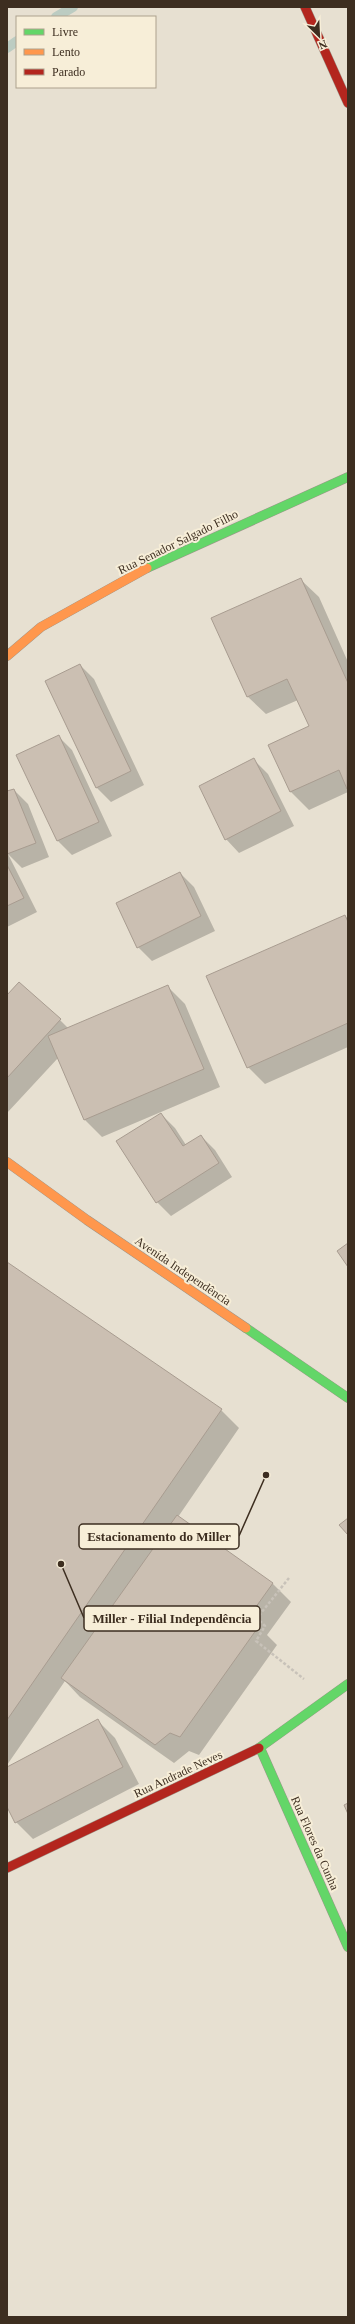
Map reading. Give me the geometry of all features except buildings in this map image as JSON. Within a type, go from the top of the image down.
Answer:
[{"type":"street","points":[[305,7],[348,103]]},
{"type":"street","name":"Rua Senador Salgado Filho","points":[[7,656],[41,627],[156,563],[348,477]]},
{"type":"street","name":"Avenida Independência","points":[[7,1162],[87,1220],[348,1398]]},
{"type":"street","name":"Rua Andrade Neves","points":[[7,1868],[260,1748],[348,1684]]},
{"type":"street","name":"Rua Flores da Cunha","points":[[260,1748],[348,1947]]},
{"type":"path","points":[[289,1578],[258,1618],[265,1626],[256,1641],[328,1698]]},
{"type":"waterway","points":[[58,16],[73,7]]},
{"type":"waterway","points":[[7,48],[16,42]]},
{"type":"traffic: fast","points":[[147,568],[348,477]]},
{"type":"traffic: fast","points":[[246,1328],[348,1398]]},
{"type":"traffic: fast","points":[[259,1748],[348,1684]]},
{"type":"traffic: fast","points":[[260,1748],[348,1947]]},
{"type":"traffic: slow","points":[[7,656],[41,627],[147,568]]},
{"type":"traffic: slow","points":[[7,1162],[87,1220],[246,1328]]},
{"type":"traffic: jam","points":[[305,7],[348,103]]},
{"type":"traffic: jam","points":[[7,1868],[259,1748]]},
{"type":"place","name":"Estacionamento do Miller","points":[[266,1475]]},
{"type":"place","name":"Miller - Filial Independência","points":[[61,1564]]}]
